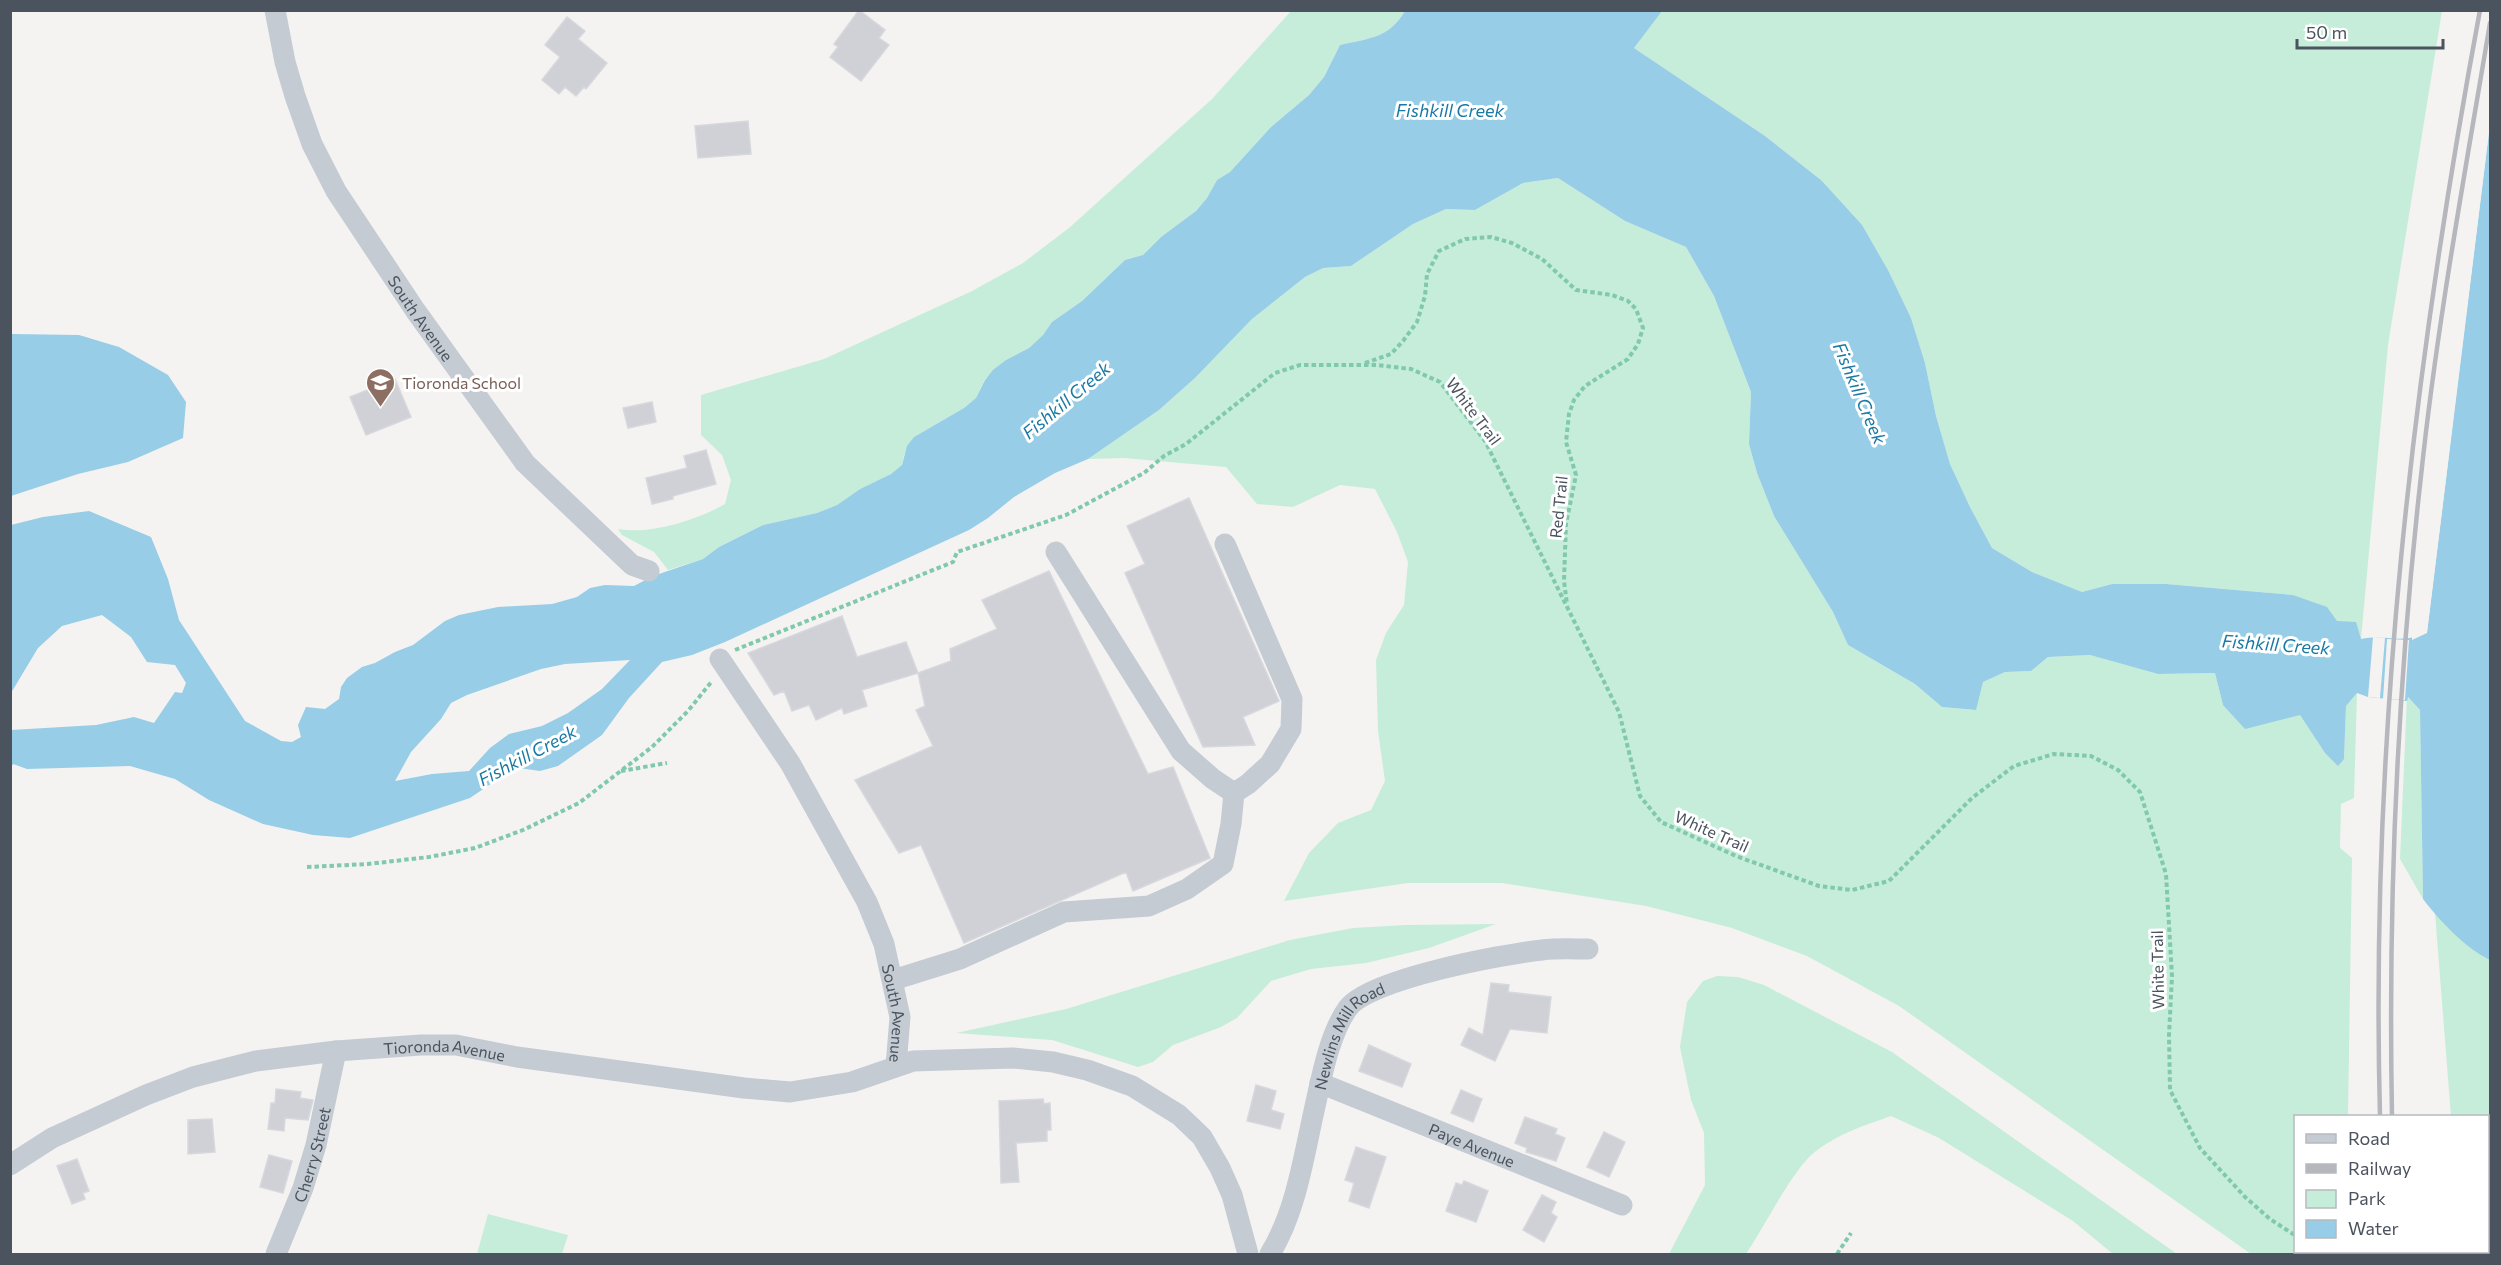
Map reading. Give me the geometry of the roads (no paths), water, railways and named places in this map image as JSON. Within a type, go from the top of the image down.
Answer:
[{"type":"street","name":"South Avenue","points":[[275,10],[285,62],[312,144],[336,190],[415,310],[525,463],[632,565],[650,572]]},
{"type":"street","points":[[1225,544],[1292,699],[1291,729],[1270,764],[1234,793]]},
{"type":"street","points":[[1056,552],[1181,751],[1213,779],[1234,793]]},
{"type":"street","name":"South Avenue","points":[[724,659],[790,763],[867,902],[884,944],[900,1017],[896,1066],[913,1061],[1013,1058],[1053,1062],[1087,1070],[1132,1086],[1179,1115],[1202,1137],[1232,1195],[1248,1254]]},
{"type":"street","points":[[893,980],[960,958],[1064,912],[1149,906],[1187,889],[1223,864],[1234,793]]},
{"type":"street","name":"Newlins Mill Road","points":[[1270,1254],[1294,1202],[1320,1083],[1336,1030],[1349,1006],[1357,999],[1425,973],[1544,949],[1588,949]]},
{"type":"street","name":"Tioronda Avenue","points":[[10,1165],[52,1138],[146,1095],[194,1077],[256,1061],[336,1051],[456,1045],[528,1058],[744,1088],[790,1092],[852,1082],[896,1066]]},
{"type":"street","name":"Cherry Street","points":[[276,1254],[303,1188],[316,1146],[336,1051]]},
{"type":"street","name":"Paye Avenue","points":[[1320,1083],[1622,1205]]},
{"type":"water","name":"Fishkill Creek","points":[[1405,11],[1662,11],[1634,48],[1765,136],[1821,180],[1862,225],[1889,272],[1911,318],[1925,363],[1936,416],[1950,464],[1992,548],[2032,572],[2082,592],[2112,584],[2166,584],[2293,595],[2327,607],[2337,621],[2356,622],[2361,639],[2402,639],[2427,632],[2490,125],[2490,960],[2471,948],[2454,933],[2423,899],[2420,710],[2408,697],[2407,701],[2368,697],[2357,693],[2346,706],[2344,759],[2338,766],[2325,753],[2300,715],[2245,729],[2223,705],[2215,673],[2158,674],[2090,655],[2048,657],[2031,671],[2005,672],[1983,682],[1976,710],[1942,707],[1915,684],[1848,645],[1833,612],[1774,516],[1757,473],[1749,444],[1751,392],[1714,296],[1686,247],[1625,221],[1558,178],[1523,183],[1475,210],[1446,209],[1413,224],[1351,266],[1323,268],[1305,277],[1252,319],[1195,378],[1159,410],[1088,459],[1055,473],[1014,497],[969,530],[725,642],[692,655],[662,662],[629,698],[602,735],[558,766],[540,771],[519,768],[510,771],[470,798],[350,838],[313,835],[263,824],[209,800],[175,779],[130,766],[27,769],[13,764],[11,768],[11,730],[96,725],[134,717],[154,723],[175,692],[182,693],[186,683],[175,665],[147,662],[131,637],[102,615],[62,626],[38,648],[11,693],[11,525],[43,517],[89,511],[151,537],[168,579],[179,620],[245,721],[281,741],[292,742],[301,737],[298,725],[306,707],[325,709],[339,699],[341,687],[347,678],[362,667],[413,645],[445,621],[459,615],[498,607],[552,604],[577,597],[590,588],[605,585],[634,586],[653,576],[703,559],[719,547],[763,525],[817,513],[837,505],[860,489],[891,474],[902,465],[907,446],[914,437],[964,408],[976,398],[993,370],[1029,348],[1043,335],[1052,322],[1082,301],[1125,260],[1143,255],[1161,237],[1196,211],[1207,198],[1217,180],[1230,172],[1271,127],[1309,95],[1324,77],[1340,45],[1377,36],[1399,20]],"holes":[[[630,660],[602,689],[568,713],[542,726],[509,734],[490,748],[469,771],[432,774],[395,781],[411,752],[441,719],[451,703],[467,695],[541,669],[565,664]]]},
{"type":"water","points":[[11,334],[79,335],[119,347],[168,375],[186,402],[183,438],[128,462],[78,474],[11,496]]},
{"type":"railway","points":[[2380,1115],[2379,977],[2382,838],[2389,700],[2401,561],[2434,285],[2480,10]]},
{"type":"railway","points":[[2392,1115],[2391,956],[2396,796],[2413,556],[2435,362],[2490,23]]},
{"type":"place","name":"Tioronda School","points":[[381,408]]}]
